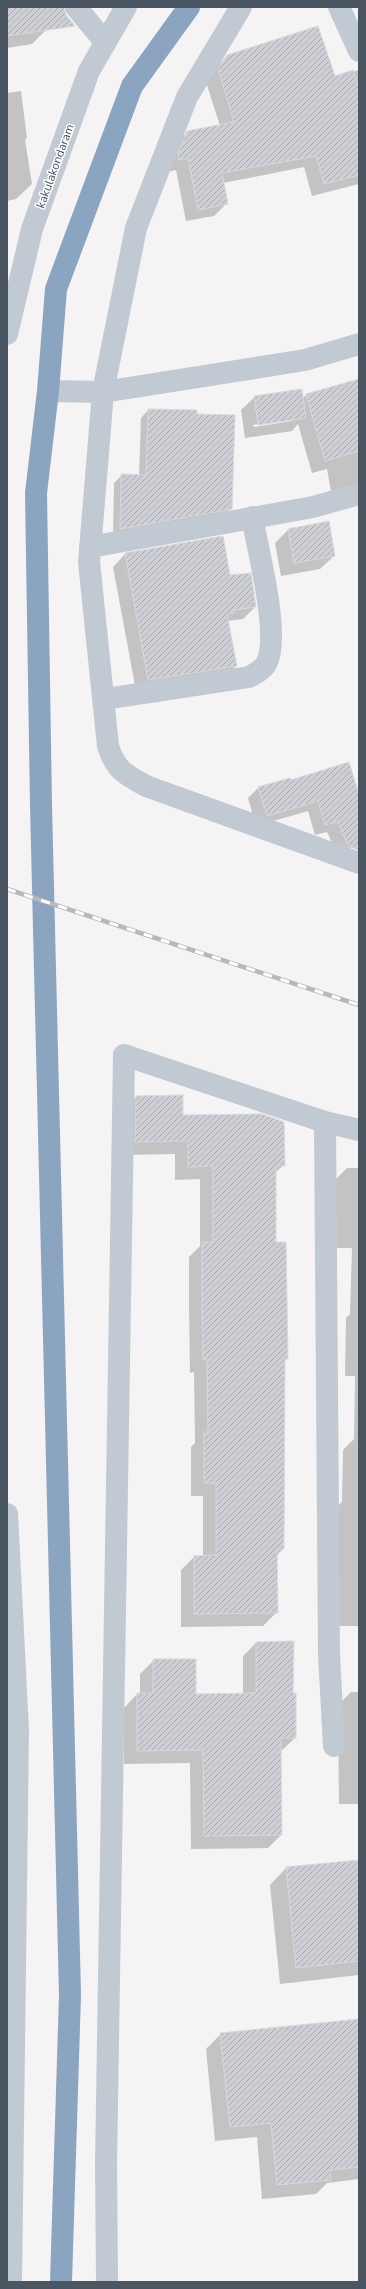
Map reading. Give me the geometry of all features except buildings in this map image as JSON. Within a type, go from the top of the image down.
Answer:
[{"type":"highway","points":[[61,2282],[70,1987],[41,805],[36,493],[48,392],[56,289],[132,86],[189,7]]},
{"type":"street","points":[[76,7],[105,42]]},
{"type":"street","name":"kakulakondaram","points":[[7,334],[32,229],[89,71],[126,7]]},
{"type":"street","points":[[241,7],[187,97],[136,228],[103,392],[89,562],[105,699],[108,746],[113,760],[119,770],[146,786],[359,863]]},
{"type":"street","points":[[338,7],[359,51]]},
{"type":"street","points":[[48,392],[103,392],[305,360],[359,344]]},
{"type":"street","points":[[90,547],[312,506],[359,494]]},
{"type":"street","points":[[105,699],[249,677],[267,664],[271,651],[272,630],[252,517]]},
{"type":"street","points":[[106,2282],[106,2156],[124,1054],[325,1122],[359,1130]]},
{"type":"street","points":[[325,1122],[329,1655],[334,1746]]},
{"type":"street","points":[[7,1514],[12,1731],[11,2282]]},
{"type":"railway","points":[[7,889],[359,1005]]}]
